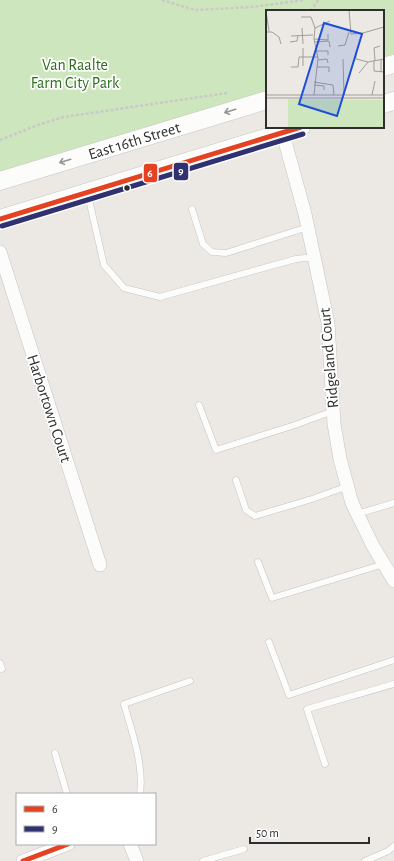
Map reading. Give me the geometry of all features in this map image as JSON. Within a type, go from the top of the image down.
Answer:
[{"type":"main road","points":[[384,67],[394,64]]},
{"type":"main road","name":"East 16th Street","points":[[0,181],[266,100]]},
{"type":"main road","points":[[384,104],[394,102]]},
{"type":"main road","points":[[0,219],[281,130],[294,128]]},
{"type":"street","name":"Ridgeland Court","points":[[281,130],[308,227],[328,323],[333,411],[340,459],[352,503],[394,581]]},
{"type":"street","name":"Harbortown Court","points":[[0,252],[100,565]]},
{"type":"street","points":[[22,861],[65,845]]},
{"type":"street","points":[[130,845],[137,861]]},
{"type":"lane","points":[[85,193],[90,204],[104,265],[124,288],[160,297],[296,259],[314,257]]},
{"type":"lane","points":[[192,210],[203,244],[212,252],[226,253],[308,227]]},
{"type":"lane","points":[[198,405],[216,450],[295,425],[333,411]]},
{"type":"lane","points":[[236,480],[246,510],[255,516],[312,499],[348,486]]},
{"type":"lane","points":[[357,514],[394,502]]},
{"type":"lane","points":[[258,562],[272,598],[384,564]]},
{"type":"lane","points":[[269,642],[289,695],[394,660]]},
{"type":"lane","points":[[140,793],[138,758],[124,704],[190,681]]},
{"type":"lane","points":[[325,764],[307,709],[394,684]]},
{"type":"lane","points":[[54,753],[67,793]]},
{"type":"lane","points":[[365,861],[388,851],[394,846]]},
{"type":"lane","points":[[203,861],[244,849]]},
{"type":"path","points":[[162,0],[195,10],[252,7],[304,0]]},
{"type":"path","points":[[312,10],[318,0]]},
{"type":"path","points":[[0,140],[38,125],[64,117],[228,93]]},
{"type":"green space","name":"Van Raalte Farm City Park","points":[[0,0],[394,0],[394,54],[384,57],[384,10],[266,10],[266,92],[0,173]]},
{"type":"transit line","name":"6","points":[[0,219],[298,128]]},
{"type":"transit line","name":"9","points":[[2,226],[303,134]]},
{"type":"transit line","name":"6","points":[[23,861],[65,845]]}]
